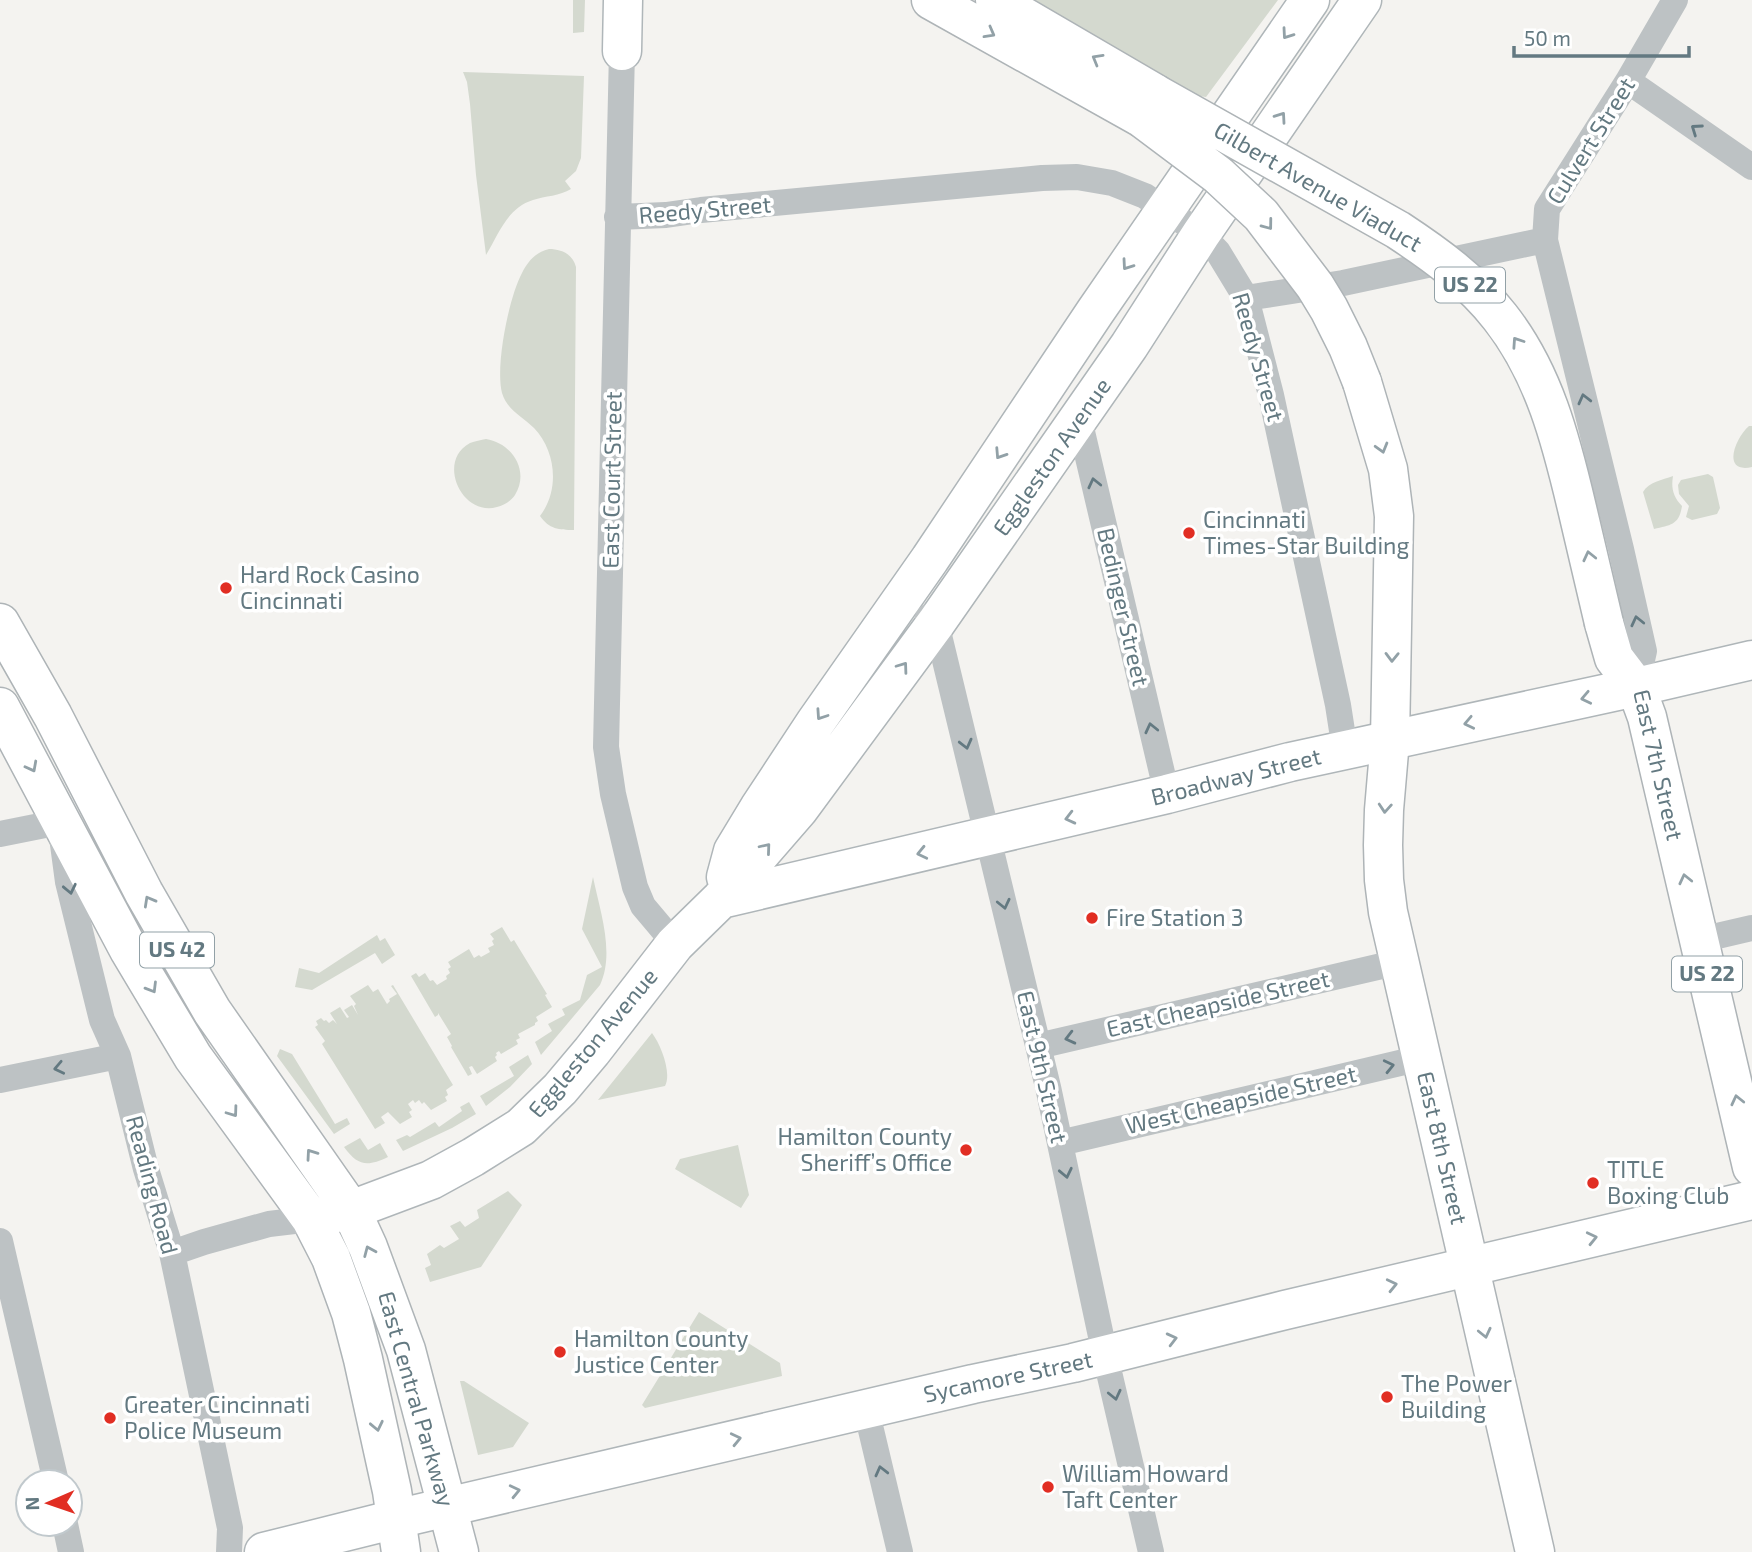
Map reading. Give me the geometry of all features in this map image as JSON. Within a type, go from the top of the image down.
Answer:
[{"type":"main road","name":"East Court Street","points":[[622,51],[624,0]]},
{"type":"main road","name":"Gilbert Avenue Viaduct","points":[[931,0],[1398,230],[1473,287],[1500,317],[1539,379],[1566,460],[1614,658],[1636,687]]},
{"type":"main road","name":"Gilbert Avenue Viaduct","points":[[995,0],[1149,106],[1261,215],[1315,286],[1329,309],[1362,383],[1388,469],[1394,516],[1390,740]]},
{"type":"main road","name":"Eggleston Avenue","points":[[721,900],[733,851],[759,808],[1310,0]]},
{"type":"main road","name":"Eggleston Avenue","points":[[311,1219],[351,1210],[431,1180],[521,1127],[560,1089],[675,944],[721,900],[799,809],[936,622],[1079,419],[1201,234],[1362,0]]},
{"type":"main road","name":"US 42","points":[[0,623],[52,716],[144,893],[212,1011],[351,1210]]},
{"type":"main road","name":"Broadway Street","points":[[721,900],[1167,794],[1290,762],[1752,660]]},
{"type":"main road","name":"East 7th Street","points":[[1636,687],[1647,717],[1752,1167]]},
{"type":"main road","name":"Reading Road","points":[[0,706],[129,950],[193,1057],[311,1219]]},
{"type":"main road","name":"East 8th Street","points":[[1390,740],[1384,810],[1384,880],[1388,912],[1535,1552]]},
{"type":"main road","name":"Sycamore Street","points":[[264,1552],[398,1536],[449,1507],[1105,1355],[1752,1200]]},
{"type":"main road","name":"East Central Parkway","points":[[351,1210],[407,1350],[459,1552]]},
{"type":"main road","name":"East Central Parkway","points":[[311,1219],[331,1258],[351,1313],[392,1492],[398,1536]]},
{"type":"street","name":"Culvert Street","points":[[1545,240],[1547,209],[1628,81],[1675,0]]},
{"type":"street","name":"East Court Street","points":[[622,51],[606,747],[613,794],[635,887],[643,906],[675,944]]},
{"type":"street","points":[[1628,81],[1752,167]]},
{"type":"street","name":"Reedy Street","points":[[617,217],[666,215],[1042,178],[1077,177],[1112,183],[1145,196],[1201,234],[1218,252],[1246,298],[1271,395],[1338,705],[1345,750]]},
{"type":"street","points":[[1246,298],[1343,283],[1545,240]]},
{"type":"street","name":"East 7th Street","points":[[1545,240],[1644,651],[1636,687]]},
{"type":"street","name":"Bedinger Street","points":[[1079,419],[1167,794]]},
{"type":"street","points":[[902,599],[936,622]]},
{"type":"street","name":"East 9th Street","points":[[936,622],[1038,1046],[1151,1552]]},
{"type":"street","points":[[0,834],[61,822]]},
{"type":"street","name":"Reading Road","points":[[61,822],[68,882],[102,1020],[118,1056],[146,1169],[172,1253],[230,1528],[229,1552]]},
{"type":"street","points":[[1700,940],[1752,928]]},
{"type":"street","name":"East Cheapside Street","points":[[1038,1046],[1399,962]]},
{"type":"street","points":[[0,1080],[118,1056]]},
{"type":"street","name":"West Cheapside Street","points":[[1060,1143],[1421,1058]]},
{"type":"street","name":"Eggleston Avenue","points":[[172,1253],[269,1224],[311,1219]]},
{"type":"street","points":[[0,1241],[53,1468]]},
{"type":"street","points":[[866,1409],[900,1552]]},
{"type":"shaded area","points":[[573,0],[585,0],[584,32],[573,33]]},
{"type":"shaded area","points":[[1028,0],[1278,0],[1206,97],[1192,95]]},
{"type":"shaded area","points":[[463,72],[584,76],[581,158],[576,171],[565,181],[571,189],[533,200],[517,209],[510,215],[486,255],[470,104]]},
{"type":"shaded area","points":[[549,249],[566,253],[576,267],[574,530],[555,528],[540,516],[551,495],[551,459],[534,428],[507,404],[500,381],[504,332],[517,284],[530,261],[540,252]]},
{"type":"shaded area","points":[[1752,426],[1752,467],[1742,468],[1736,465],[1734,454],[1739,438]]},
{"type":"shaded area","points":[[486,439],[511,452],[519,468],[520,477],[515,495],[507,503],[484,508],[473,504],[464,496],[454,474],[460,451],[470,443]]},
{"type":"shaded area","points":[[1708,474],[1713,477],[1720,508],[1717,514],[1692,520],[1686,517],[1689,506],[1679,494],[1678,485],[1681,480]]},
{"type":"shaded area","points":[[1673,476],[1673,492],[1682,506],[1681,512],[1673,523],[1654,529],[1643,492],[1652,484]]},
{"type":"shaded area","points":[[593,877],[605,932],[604,973],[600,985],[541,1055],[535,1042],[552,1031],[548,1024],[565,1015],[562,1009],[580,1000],[587,975],[602,967],[582,929]]},
{"type":"shaded area","points":[[502,927],[511,942],[514,940],[552,1007],[536,1017],[538,1021],[535,1025],[518,1034],[518,1044],[501,1054],[499,1051],[496,1053],[497,1061],[477,1074],[472,1066],[469,1067],[472,1074],[468,1076],[451,1047],[447,1037],[451,1034],[438,1013],[435,1017],[411,976],[416,973],[419,977],[425,973],[430,981],[433,980],[437,985],[447,979],[446,976],[450,973],[448,962],[469,949],[474,958],[490,952],[488,948],[494,945],[494,939],[490,934]]},
{"type":"shaded area","points":[[377,935],[380,941],[385,938],[395,955],[382,964],[375,953],[312,990],[295,987],[299,968],[319,973]]},
{"type":"shaded area","points":[[368,985],[373,992],[378,989],[387,1004],[389,999],[397,994],[391,986],[393,985],[453,1085],[446,1090],[447,1101],[431,1110],[424,1102],[422,1104],[419,1100],[415,1103],[413,1100],[408,1104],[412,1117],[400,1124],[388,1112],[381,1117],[385,1123],[375,1129],[322,1044],[325,1041],[315,1027],[318,1025],[316,1021],[321,1018],[329,1023],[333,1020],[337,1024],[330,1013],[340,1007],[347,1018],[349,1017],[344,1010],[352,1005],[358,1015],[354,1006],[356,1004],[350,996]]},
{"type":"shaded area","points":[[652,1033],[664,1059],[667,1074],[665,1086],[598,1100]]},
{"type":"shaded area","points":[[280,1049],[292,1054],[335,1124],[347,1118],[350,1124],[334,1134],[277,1056]]},
{"type":"shaded area","points":[[528,1055],[532,1064],[510,1087],[486,1106],[480,1096],[514,1076],[509,1067]]},
{"type":"shaded area","points":[[469,1102],[476,1114],[452,1128],[403,1151],[396,1140],[407,1135],[410,1137],[435,1122],[439,1127],[462,1111],[460,1107]]},
{"type":"shaded area","points":[[360,1138],[368,1150],[380,1143],[388,1157],[369,1163],[354,1158],[344,1147]]},
{"type":"shaded area","points":[[738,1145],[749,1195],[741,1208],[675,1169],[680,1159]]},
{"type":"shaded area","points":[[508,1191],[522,1205],[481,1267],[430,1282],[425,1268],[431,1265],[427,1254],[440,1245],[444,1248],[459,1239],[450,1226],[460,1221],[465,1227],[479,1218],[477,1210]]},
{"type":"shaded area","points":[[699,1312],[780,1363],[782,1376],[645,1408],[642,1405]]},
{"type":"shaded area","points":[[460,1381],[529,1423],[513,1447],[478,1455]]},
{"type":"place","name":"Cincinnati Times-Star Building","points":[[1189,533]]},
{"type":"place","name":"Hard Rock Casino Cincinnati","points":[[226,588]]},
{"type":"place","name":"Fire Station 3","points":[[1092,918]]},
{"type":"place","name":"Hamilton County Sheriff’s Office","points":[[966,1150]]},
{"type":"place","name":"TITLE Boxing Club","points":[[1593,1183]]},
{"type":"place","name":"Hamilton County Justice Center","points":[[560,1352]]},
{"type":"place","name":"The Power Building","points":[[1387,1397]]},
{"type":"place","name":"Greater Cincinnati Police Museum","points":[[110,1418]]},
{"type":"place","name":"William Howard Taft Center","points":[[1048,1487]]}]
